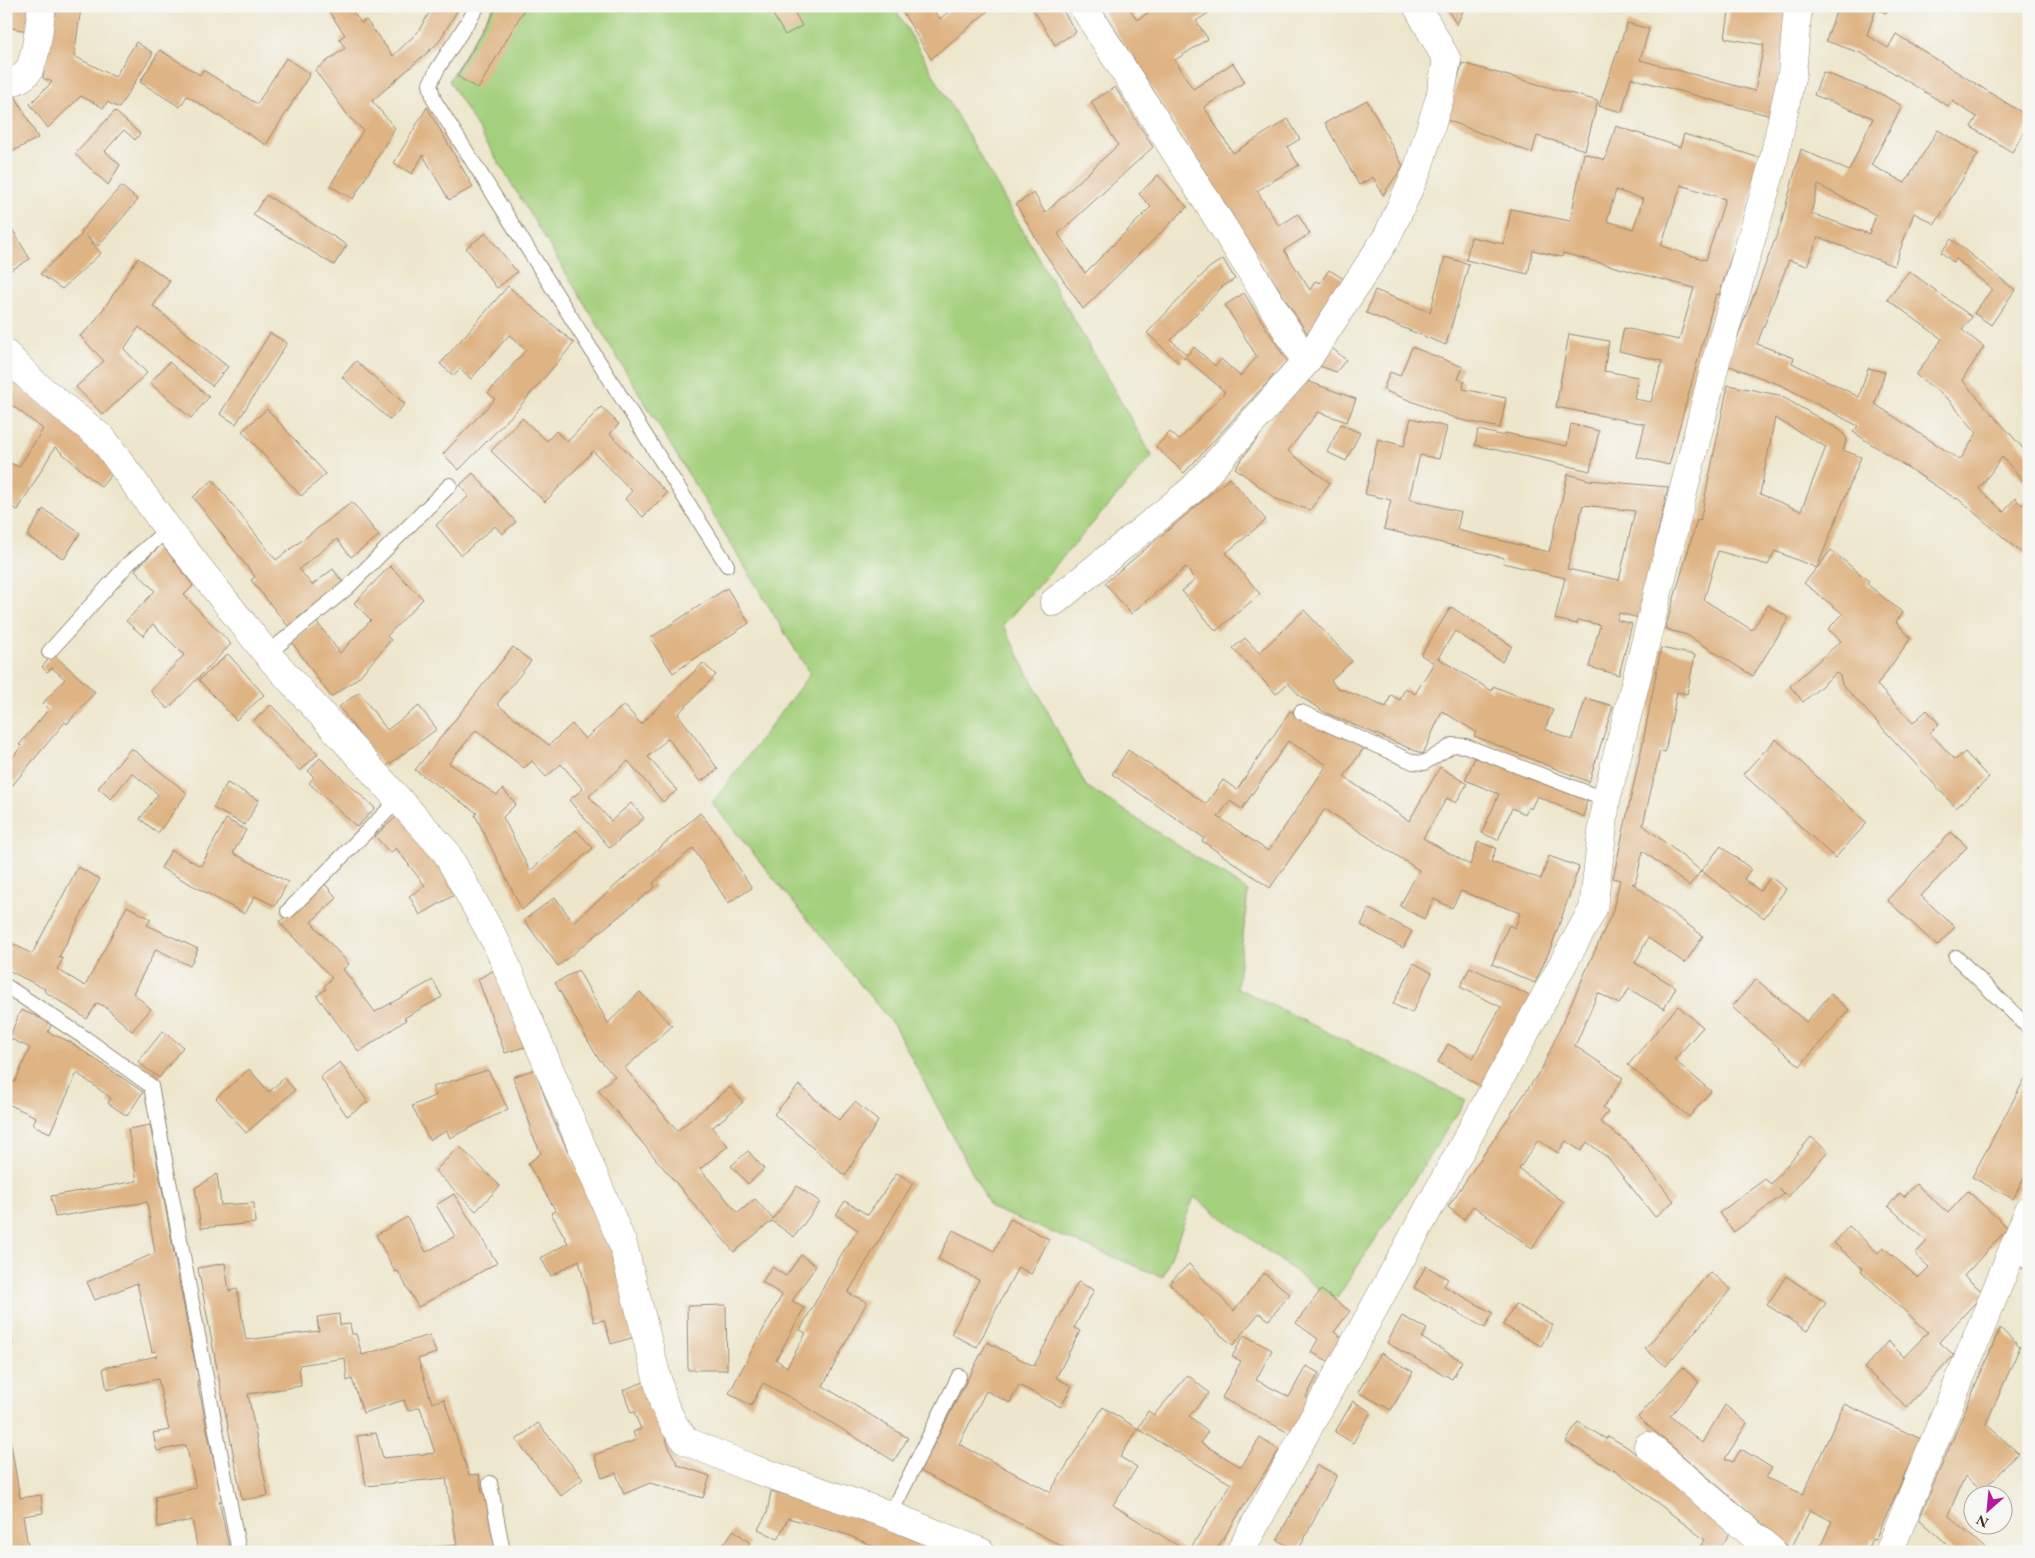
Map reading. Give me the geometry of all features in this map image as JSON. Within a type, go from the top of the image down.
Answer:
[{"type":"street","points":[[6,84],[20,79],[27,72],[33,59],[42,6]]},
{"type":"street","points":[[1082,6],[1246,263],[1306,362]]},
{"type":"street","points":[[1054,602],[1193,489],[1306,362],[1387,237],[1417,171],[1440,97],[1448,60],[1417,6]]},
{"type":"street","points":[[1240,1552],[1593,909],[1606,800],[1716,361],[1772,167],[1792,73],[1798,6]]},
{"type":"street","points":[[6,354],[35,384],[103,439],[168,529],[267,654],[446,852],[498,946],[623,1245],[664,1405],[674,1425],[686,1441],[748,1467],[890,1515],[981,1552]]},
{"type":"street","points":[[1889,1552],[2020,1256],[2029,1210]]},
{"type":"street","points":[[1648,1446],[1773,1552]]},
{"type":"lane","points":[[478,6],[438,68],[430,84],[434,100],[726,566]]},
{"type":"lane","points":[[267,654],[347,588],[450,485]]},
{"type":"lane","points":[[49,652],[129,563],[168,529]]},
{"type":"lane","points":[[1301,712],[1413,762],[1424,763],[1453,745],[1466,746],[1606,800]]},
{"type":"lane","points":[[288,911],[399,799]]},
{"type":"lane","points":[[1956,957],[2029,1028]]},
{"type":"lane","points":[[6,986],[86,1038],[151,1086],[239,1552]]},
{"type":"lane","points":[[890,1515],[959,1376]]},
{"type":"lane","points":[[490,1483],[503,1552]]},
{"type":"green space","points":[[494,6],[894,6],[1152,456],[1003,625],[1086,786],[1248,891],[1237,988],[1466,1100],[1335,1301],[1194,1197],[1163,1277],[991,1208],[895,1027],[712,803],[810,674],[449,81]]},
{"type":"building","points":[[7,6],[32,6],[28,31],[6,27]]},
{"type":"building","points":[[53,6],[81,8],[74,56],[115,77],[136,42],[153,53],[119,108],[107,102],[104,108],[81,96],[48,128],[30,104],[52,82],[43,78]]},
{"type":"building","points":[[325,6],[349,6],[361,23],[366,20],[393,56],[418,32],[433,6],[460,6],[438,43],[372,101],[395,128],[353,199],[330,186],[363,130],[349,117],[315,70],[345,48],[339,39],[345,35]]},
{"type":"building","points":[[498,6],[526,6],[478,89],[457,76]]},
{"type":"building","points":[[768,6],[791,6],[802,26],[785,35]]},
{"type":"building","points":[[899,6],[930,6],[940,19],[955,6],[994,6],[931,59]]},
{"type":"building","points":[[1031,6],[1060,6],[1076,32],[1055,45]]},
{"type":"building","points":[[1100,6],[1128,6],[1137,20],[1159,6],[1219,6],[1196,21],[1208,39],[1175,60],[1193,89],[1233,63],[1245,82],[1204,107],[1233,153],[1288,119],[1300,139],[1287,147],[1299,165],[1257,191],[1279,226],[1298,214],[1310,234],[1284,250],[1310,290],[1315,281],[1320,283],[1329,270],[1344,279],[1310,338]]},
{"type":"building","points":[[1445,6],[1465,6],[1457,25]]},
{"type":"building","points":[[1730,6],[1761,9],[1761,6],[1786,6],[1785,48],[1771,116],[1631,78],[1622,112],[1599,106],[1627,23],[1649,29],[1640,60],[1755,91],[1764,45],[1725,38]]},
{"type":"building","points":[[1838,6],[1889,6],[1886,13],[1876,9],[1867,35],[1888,48],[1896,34],[2029,117],[2029,124],[2012,152],[1971,127],[1977,117],[1952,101],[1948,106],[1861,53],[1826,41]]},
{"type":"building","points":[[160,50],[200,75],[203,70],[257,104],[286,58],[310,74],[266,145],[187,96],[180,107],[140,82]]},
{"type":"building","points":[[1462,63],[1598,101],[1585,150],[1537,136],[1532,153],[1447,120]]},
{"type":"building","points":[[1823,72],[1883,95],[1902,106],[1871,165],[1905,183],[1938,130],[1978,154],[1935,224],[1914,213],[1894,266],[1818,237],[1807,266],[1789,260],[1757,344],[1794,358],[1792,363],[1859,397],[1868,368],[1885,372],[1875,404],[1960,460],[1977,433],[1948,399],[1916,375],[1942,339],[1887,299],[1909,271],[1972,317],[1962,330],[1984,347],[1962,380],[2029,455],[2029,487],[2002,457],[1979,489],[2004,512],[2015,498],[2022,505],[2029,497],[2029,547],[2023,554],[1957,498],[1853,432],[1858,426],[1783,386],[1727,365],[1781,224],[1801,149],[1849,171],[1873,118],[1814,95]],"holes":[[[1818,185],[1876,215],[1869,234],[1811,213]]]},
{"type":"building","points":[[1115,87],[1153,147],[1058,234],[1085,273],[1151,207],[1139,194],[1158,175],[1187,207],[1083,309],[1042,249],[1016,204],[1034,193],[1045,213],[1118,145],[1091,102]]},
{"type":"building","points":[[12,90],[38,138],[6,155],[6,92]]},
{"type":"building","points":[[1367,100],[1403,166],[1383,195],[1373,177],[1359,185],[1325,123]]},
{"type":"building","points":[[427,107],[473,187],[449,200],[423,155],[412,174],[394,163]]},
{"type":"building","points":[[115,111],[140,134],[135,140],[124,130],[105,151],[120,165],[108,185],[75,154]]},
{"type":"building","points":[[1616,126],[1680,147],[1684,134],[1763,159],[1719,295],[1716,294],[1669,465],[1637,457],[1645,424],[1556,407],[1569,334],[1609,341],[1604,371],[1638,377],[1634,399],[1651,402],[1662,361],[1619,351],[1624,328],[1679,340],[1694,288],[1563,253],[1562,257],[1533,250],[1528,274],[1466,260],[1471,237],[1504,244],[1511,209],[1570,221],[1584,153],[1605,160]],"holes":[[[1681,185],[1725,199],[1706,260],[1661,246]],[[1616,190],[1643,199],[1633,229],[1607,221]]]},
{"type":"building","points":[[121,186],[138,200],[98,246],[85,235],[101,253],[62,289],[40,274],[83,233],[81,231]]},
{"type":"building","points":[[266,195],[347,245],[334,265],[253,215]]},
{"type":"building","points":[[6,219],[30,259],[6,273]]},
{"type":"building","points":[[486,233],[517,272],[497,288],[466,248]]},
{"type":"building","points":[[1951,239],[2015,290],[1991,325],[1974,313],[1992,289],[1956,259],[1953,262],[1941,252]]},
{"type":"building","points":[[1445,257],[1469,264],[1446,345],[1366,313],[1375,290],[1430,312]]},
{"type":"building","points":[[138,258],[170,281],[153,306],[228,367],[212,386],[139,327],[124,349],[147,373],[103,415],[76,387],[104,361],[80,336],[93,324]]},
{"type":"building","points":[[1223,259],[1235,279],[1222,287],[1171,340],[1187,355],[1194,347],[1215,366],[1221,359],[1240,376],[1257,357],[1225,305],[1244,293],[1287,361],[1184,473],[1156,447],[1170,432],[1179,440],[1225,392],[1185,357],[1179,363],[1147,333],[1210,267]]},
{"type":"building","points":[[508,286],[574,343],[516,411],[459,470],[443,454],[495,399],[488,393],[526,350],[509,335],[471,379],[460,369],[454,376],[440,364]]},
{"type":"building","points":[[270,333],[287,343],[236,424],[220,414]]},
{"type":"building","points":[[1331,347],[1346,360],[1336,372],[1315,364]]},
{"type":"building","points":[[1412,347],[1463,367],[1458,379],[1464,381],[1463,389],[1506,398],[1500,428],[1457,419],[1383,390],[1390,372],[1400,376]]},
{"type":"building","points":[[356,361],[405,404],[390,420],[342,377]]},
{"type":"building","points":[[169,362],[209,397],[191,418],[150,383]]},
{"type":"building","points":[[6,376],[21,384],[19,388],[71,426],[118,467],[101,487],[55,447],[18,510],[6,504],[6,461],[19,467],[43,429],[9,403],[6,409]]},
{"type":"building","points":[[1302,379],[1356,399],[1347,422],[1318,412],[1288,451],[1330,483],[1310,510],[1276,499],[1235,468]]},
{"type":"building","points":[[1728,385],[1779,395],[1840,430],[1847,439],[1843,450],[1861,457],[1817,568],[1775,551],[1768,565],[1718,551],[1704,600],[1752,630],[1768,605],[1789,618],[1753,676],[1687,635],[1665,629],[1697,520],[1700,521]],"holes":[[[1775,418],[1826,447],[1801,511],[1760,494]]]},
{"type":"building","points":[[601,407],[619,424],[610,434],[667,493],[643,517],[625,499],[632,491],[593,451],[545,502],[491,451],[522,418],[547,441],[556,431],[567,442]]},
{"type":"building","points":[[267,409],[326,474],[301,496],[242,431]]},
{"type":"building","points":[[1411,418],[1447,427],[1439,459],[1420,455],[1409,499],[1461,512],[1457,530],[1549,552],[1568,474],[1589,480],[1668,487],[1639,618],[1619,613],[1617,620],[1632,624],[1619,675],[1589,667],[1600,625],[1578,620],[1577,624],[1555,619],[1565,578],[1503,563],[1504,558],[1384,529],[1391,500],[1365,494],[1378,439],[1404,446]],"holes":[[[1583,505],[1635,511],[1619,580],[1567,569]]]},
{"type":"building","points":[[1341,424],[1360,433],[1346,461],[1327,452]]},
{"type":"building","points":[[1571,424],[1599,431],[1590,471],[1475,445],[1478,430],[1505,436],[1505,433],[1567,446]]},
{"type":"building","points":[[473,473],[516,522],[502,534],[495,526],[461,555],[436,525],[469,496],[460,485]]},
{"type":"building","points":[[1230,478],[1266,520],[1226,553],[1260,594],[1216,631],[1182,591],[1195,580],[1186,567],[1131,614],[1105,583]]},
{"type":"building","points":[[213,480],[276,560],[352,502],[379,536],[351,557],[337,539],[299,569],[312,585],[333,569],[343,583],[288,626],[251,580],[255,577],[193,497]]},
{"type":"building","points":[[43,509],[80,533],[64,559],[27,536]]},
{"type":"building","points":[[162,544],[193,586],[184,595],[231,644],[168,709],[150,691],[184,655],[153,624],[143,636],[126,621],[155,591],[135,570]]},
{"type":"building","points":[[1831,550],[1869,581],[1867,584],[1903,613],[1896,622],[1911,638],[1877,685],[1913,723],[1927,710],[1939,724],[1930,733],[1955,760],[1965,752],[1989,778],[1956,808],[1842,684],[1840,676],[1836,673],[1803,702],[1790,686],[1841,641],[1828,629],[1843,614],[1804,583]]},
{"type":"building","points":[[390,566],[423,599],[387,636],[391,640],[358,678],[331,697],[291,641],[317,622],[340,653],[371,620],[354,603]]},
{"type":"building","points":[[727,588],[749,623],[673,673],[650,638]]},
{"type":"building","points":[[1451,607],[1512,646],[1502,662],[1455,631],[1438,658],[1492,691],[1493,686],[1553,710],[1545,729],[1572,740],[1586,698],[1613,706],[1589,782],[1474,736],[1476,732],[1442,711],[1423,754],[1326,713],[1301,697],[1288,683],[1276,694],[1233,648],[1245,638],[1259,653],[1304,610],[1352,661],[1331,680],[1336,687],[1386,707],[1391,695],[1400,700],[1405,688],[1415,694],[1434,663],[1421,655]]},
{"type":"building","points":[[513,647],[531,661],[497,704],[549,745],[572,724],[585,739],[624,705],[641,724],[703,663],[716,675],[678,714],[718,769],[700,782],[668,738],[648,757],[677,790],[663,802],[628,761],[589,796],[611,821],[631,803],[644,818],[610,848],[569,800],[583,789],[561,764],[546,777],[532,761],[524,768],[476,730],[449,763],[497,795],[503,789],[516,804],[503,817],[530,871],[576,830],[593,848],[522,910],[475,815],[477,813],[415,770]]},
{"type":"building","points":[[1661,648],[1695,655],[1687,694],[1677,692],[1665,752],[1660,751],[1643,825],[1701,871],[1689,886],[1643,851],[1635,884],[1632,883],[1703,936],[1685,963],[1648,938],[1635,963],[1676,987],[1664,1009],[1629,989],[1619,1004],[1598,993],[1575,1046],[1623,1078],[1603,1108],[1608,1112],[1600,1122],[1628,1143],[1674,1201],[1655,1217],[1608,1158],[1587,1142],[1581,1151],[1566,1141],[1558,1153],[1538,1140],[1519,1169],[1564,1202],[1532,1248],[1473,1206],[1464,1219],[1448,1207],[1542,1068],[1612,913],[1620,880],[1613,878],[1642,747]]},
{"type":"building","points":[[53,654],[95,692],[67,724],[65,722],[6,793],[6,765],[22,746],[19,745],[49,709],[43,703],[65,679],[52,668],[47,672],[42,667]]},
{"type":"building","points":[[228,654],[264,695],[236,720],[199,680]]},
{"type":"building","points":[[359,692],[387,730],[419,706],[437,729],[384,768],[339,707]]},
{"type":"building","points":[[271,705],[318,754],[300,771],[253,721]]},
{"type":"building","points":[[1290,711],[1368,742],[1344,777],[1409,821],[1440,767],[1467,784],[1456,803],[1447,798],[1423,838],[1470,865],[1478,842],[1496,848],[1491,862],[1541,879],[1549,856],[1579,867],[1552,945],[1535,983],[1492,964],[1509,925],[1515,928],[1520,913],[1461,891],[1452,908],[1434,899],[1424,919],[1400,906],[1419,870],[1325,809],[1270,888],[1202,841],[1204,838],[1112,774],[1128,750],[1206,804],[1223,780],[1237,790]],"holes":[[[1288,741],[1327,765],[1268,851],[1218,817],[1230,801],[1242,809]]]},
{"type":"building","points":[[1776,739],[1867,823],[1835,858],[1743,774]]},
{"type":"building","points":[[131,748],[187,793],[158,833],[140,819],[158,794],[132,773],[111,799],[98,788]]},
{"type":"building","points":[[1478,751],[1587,798],[1584,817],[1537,796],[1531,809],[1528,807],[1525,814],[1512,808],[1498,840],[1482,833],[1499,794],[1465,780]]},
{"type":"building","points":[[320,758],[375,808],[357,827],[309,783],[314,777],[308,771]]},
{"type":"building","points":[[227,783],[259,800],[245,825],[213,808]]},
{"type":"building","points":[[700,813],[714,830],[752,888],[728,903],[693,848],[653,883],[655,887],[558,966],[524,920],[555,897],[573,922]]},
{"type":"building","points":[[399,814],[461,891],[420,915],[409,896],[425,886],[396,848],[390,853],[375,836]]},
{"type":"building","points":[[226,819],[246,830],[233,853],[288,882],[275,906],[255,896],[245,914],[161,868],[171,850],[201,866]]},
{"type":"building","points":[[1951,832],[1967,847],[1921,896],[1955,927],[1937,946],[1887,900]]},
{"type":"building","points":[[1721,846],[1751,869],[1744,879],[1760,891],[1771,877],[1786,889],[1764,918],[1701,871]]},
{"type":"building","points":[[78,867],[100,879],[59,957],[63,959],[57,969],[85,986],[127,906],[151,919],[147,925],[198,949],[190,966],[156,949],[133,993],[151,1009],[132,1031],[104,1006],[97,1003],[87,1019],[44,991],[45,989],[6,969],[6,940],[32,954]]},
{"type":"building","points":[[323,882],[337,898],[311,922],[349,964],[343,969],[375,1012],[433,980],[442,997],[404,1018],[406,1020],[359,1052],[317,996],[326,989],[324,986],[332,978],[279,922]]},
{"type":"building","points":[[1369,909],[1412,931],[1403,948],[1361,925]]},
{"type":"building","points":[[1414,963],[1432,973],[1412,1013],[1393,1004]]},
{"type":"building","points":[[1470,967],[1532,997],[1482,1087],[1438,1062],[1448,1044],[1473,1058],[1501,1007],[1460,987]]},
{"type":"building","points":[[498,968],[528,1046],[505,1053],[478,979]]},
{"type":"building","points":[[578,970],[608,1023],[640,992],[672,1026],[625,1068],[677,1131],[730,1087],[743,1102],[712,1128],[728,1146],[700,1169],[738,1213],[755,1199],[773,1219],[797,1186],[820,1202],[794,1237],[772,1221],[734,1252],[598,1090],[615,1076],[598,1058],[555,983]]},
{"type":"building","points":[[1756,979],[1806,1022],[1831,994],[1849,1010],[1800,1066],[1732,1007]]},
{"type":"building","points":[[1678,1006],[1703,1027],[1674,1060],[1711,1091],[1689,1117],[1628,1065]]},
{"type":"building","points":[[21,1010],[52,1023],[48,1032],[70,1042],[143,1092],[127,1116],[108,1103],[111,1098],[77,1073],[50,1133],[33,1125],[36,1117],[6,1103],[6,1084],[8,1079],[15,1082],[30,1048],[9,1038]]},
{"type":"building","points":[[163,1031],[183,1047],[159,1078],[138,1062]]},
{"type":"building","points":[[340,1062],[368,1102],[347,1116],[320,1077]]},
{"type":"building","points":[[249,1069],[269,1092],[284,1078],[295,1090],[246,1133],[216,1098]]},
{"type":"building","points":[[535,1069],[552,1117],[576,1169],[606,1222],[638,1336],[611,1344],[604,1320],[594,1322],[579,1260],[551,1276],[541,1258],[568,1243],[551,1213],[556,1211],[528,1164],[541,1153],[529,1128],[531,1127],[513,1077]]},
{"type":"building","points":[[488,1070],[508,1109],[450,1138],[447,1131],[429,1140],[412,1106],[436,1095],[432,1087]]},
{"type":"building","points":[[2029,1071],[2029,1169],[2013,1199],[1972,1177]]},
{"type":"building","points":[[799,1085],[839,1120],[855,1102],[878,1121],[845,1176],[774,1114]]},
{"type":"building","points":[[150,1125],[199,1380],[197,1381],[222,1501],[219,1501],[230,1552],[198,1552],[192,1520],[158,1527],[155,1497],[196,1488],[186,1445],[157,1451],[153,1433],[169,1430],[158,1379],[107,1390],[103,1368],[157,1356],[156,1351],[152,1352],[137,1283],[95,1300],[87,1282],[155,1253],[147,1202],[55,1217],[51,1196],[137,1181],[128,1129]]},
{"type":"building","points":[[1811,1137],[1828,1151],[1788,1197],[1779,1189],[1784,1194],[1734,1232],[1719,1213],[1765,1179],[1771,1184]]},
{"type":"building","points":[[459,1146],[500,1186],[476,1211],[435,1171]]},
{"type":"building","points":[[748,1151],[764,1169],[748,1184],[731,1166]]},
{"type":"building","points":[[897,1173],[913,1183],[848,1293],[867,1302],[823,1386],[908,1438],[894,1461],[763,1383],[751,1406],[729,1393],[782,1295],[762,1282],[772,1267],[786,1276],[801,1255],[816,1266],[792,1301],[804,1308],[776,1360],[787,1367],[806,1333],[800,1330],[841,1255],[858,1230],[836,1215],[845,1201],[868,1215]]},
{"type":"building","points":[[217,1174],[221,1205],[254,1203],[255,1223],[201,1228],[195,1188]]},
{"type":"building","points":[[1916,1184],[1948,1213],[1968,1191],[2008,1228],[1964,1276],[1984,1293],[1939,1342],[1954,1355],[1907,1407],[1864,1368],[1888,1341],[1904,1357],[1928,1332],[1861,1271],[1863,1269],[1834,1243],[1849,1226],[1878,1253],[1883,1247],[1918,1278],[1929,1267],[1915,1254],[1927,1241],[1888,1206],[1900,1193],[1904,1197]]},
{"type":"building","points":[[454,1194],[497,1263],[418,1307],[398,1271],[395,1272],[376,1235],[407,1217],[426,1252],[455,1236],[436,1205]]},
{"type":"building","points":[[1010,1219],[1049,1239],[1031,1274],[1018,1267],[977,1347],[951,1334],[979,1280],[938,1259],[953,1230],[994,1251]]},
{"type":"building","points":[[225,1263],[229,1291],[237,1289],[246,1340],[319,1331],[317,1317],[339,1314],[340,1325],[350,1324],[352,1334],[356,1334],[362,1355],[430,1335],[436,1353],[418,1359],[432,1403],[444,1399],[469,1475],[479,1474],[482,1493],[485,1492],[495,1552],[410,1552],[410,1549],[457,1545],[446,1478],[366,1486],[357,1436],[376,1433],[383,1458],[435,1453],[420,1407],[408,1411],[404,1400],[363,1413],[352,1379],[347,1381],[345,1358],[299,1365],[301,1386],[248,1394],[268,1496],[242,1500],[198,1268]]},
{"type":"building","points":[[1189,1264],[1234,1311],[1264,1273],[1290,1294],[1269,1320],[1259,1313],[1233,1345],[1217,1332],[1169,1283]]},
{"type":"building","points":[[1426,1266],[1448,1279],[1444,1286],[1493,1313],[1485,1328],[1414,1288]]},
{"type":"building","points":[[1710,1272],[1731,1289],[1666,1366],[1645,1349]]},
{"type":"building","points":[[1786,1276],[1826,1303],[1807,1331],[1767,1305]]},
{"type":"building","points":[[1078,1282],[1094,1290],[1074,1328],[1080,1331],[1056,1378],[1072,1386],[1061,1407],[1019,1385],[1010,1403],[986,1391],[959,1444],[1050,1492],[1103,1407],[1138,1429],[1120,1457],[1137,1467],[1113,1505],[1188,1552],[1073,1552],[920,1471],[987,1342],[1034,1366]]},
{"type":"building","points":[[1321,1290],[1350,1311],[1334,1332],[1342,1338],[1330,1362],[1311,1352],[1318,1339],[1296,1323]]},
{"type":"building","points":[[1515,1304],[1553,1325],[1541,1346],[1503,1325]]},
{"type":"building","points":[[726,1305],[727,1370],[688,1370],[687,1306]]},
{"type":"building","points":[[1402,1316],[1427,1329],[1422,1338],[1462,1361],[1452,1379],[1387,1343]]},
{"type":"building","points":[[9,1320],[13,1345],[6,1346],[6,1321]]},
{"type":"building","points":[[2000,1328],[2020,1347],[1986,1424],[2018,1453],[1987,1486],[1975,1486],[1965,1476],[1948,1515],[1962,1528],[1962,1536],[1971,1536],[1989,1552],[1954,1552],[1919,1519]]},
{"type":"building","points":[[1244,1335],[1272,1350],[1256,1380],[1289,1397],[1306,1366],[1319,1373],[1306,1397],[1309,1399],[1291,1434],[1222,1398],[1241,1361],[1232,1357]]},
{"type":"building","points":[[1381,1353],[1413,1372],[1391,1410],[1358,1392]]},
{"type":"building","points":[[1682,1367],[1699,1382],[1670,1416],[1702,1443],[1725,1405],[1747,1423],[1725,1459],[1733,1462],[1741,1449],[1772,1468],[1766,1478],[1803,1494],[1844,1404],[1921,1439],[1875,1540],[1872,1539],[1866,1552],[1818,1552],[1832,1521],[1810,1510],[1791,1549],[1638,1417]]},
{"type":"building","points":[[1188,1375],[1209,1393],[1189,1416],[1208,1431],[1201,1443],[1241,1467],[1260,1438],[1279,1450],[1215,1552],[1188,1552],[1231,1484],[1138,1429],[1148,1411],[1154,1415]]},
{"type":"building","points":[[644,1382],[671,1452],[678,1465],[710,1476],[703,1498],[650,1483],[624,1494],[616,1473],[602,1478],[594,1455],[636,1440],[633,1432],[641,1429],[634,1412],[631,1413],[623,1390]]},
{"type":"building","points":[[1353,1401],[1371,1412],[1353,1443],[1335,1432]]},
{"type":"building","points":[[1578,1422],[1606,1439],[1608,1436],[1627,1447],[1708,1511],[1733,1528],[1718,1552],[1697,1552],[1705,1540],[1614,1469],[1614,1471],[1566,1442]]},
{"type":"building","points":[[538,1423],[583,1479],[561,1496],[516,1440]]},
{"type":"building","points":[[6,1433],[9,1433],[20,1498],[41,1495],[43,1513],[23,1516],[29,1552],[6,1552]]},
{"type":"building","points":[[1317,1465],[1337,1475],[1298,1551],[1277,1540]]},
{"type":"building","points":[[771,1491],[857,1515],[941,1552],[886,1552],[848,1535],[788,1518],[778,1539],[758,1529],[767,1513]]},
{"type":"building","points":[[734,1530],[750,1543],[744,1552],[718,1552]]}]
